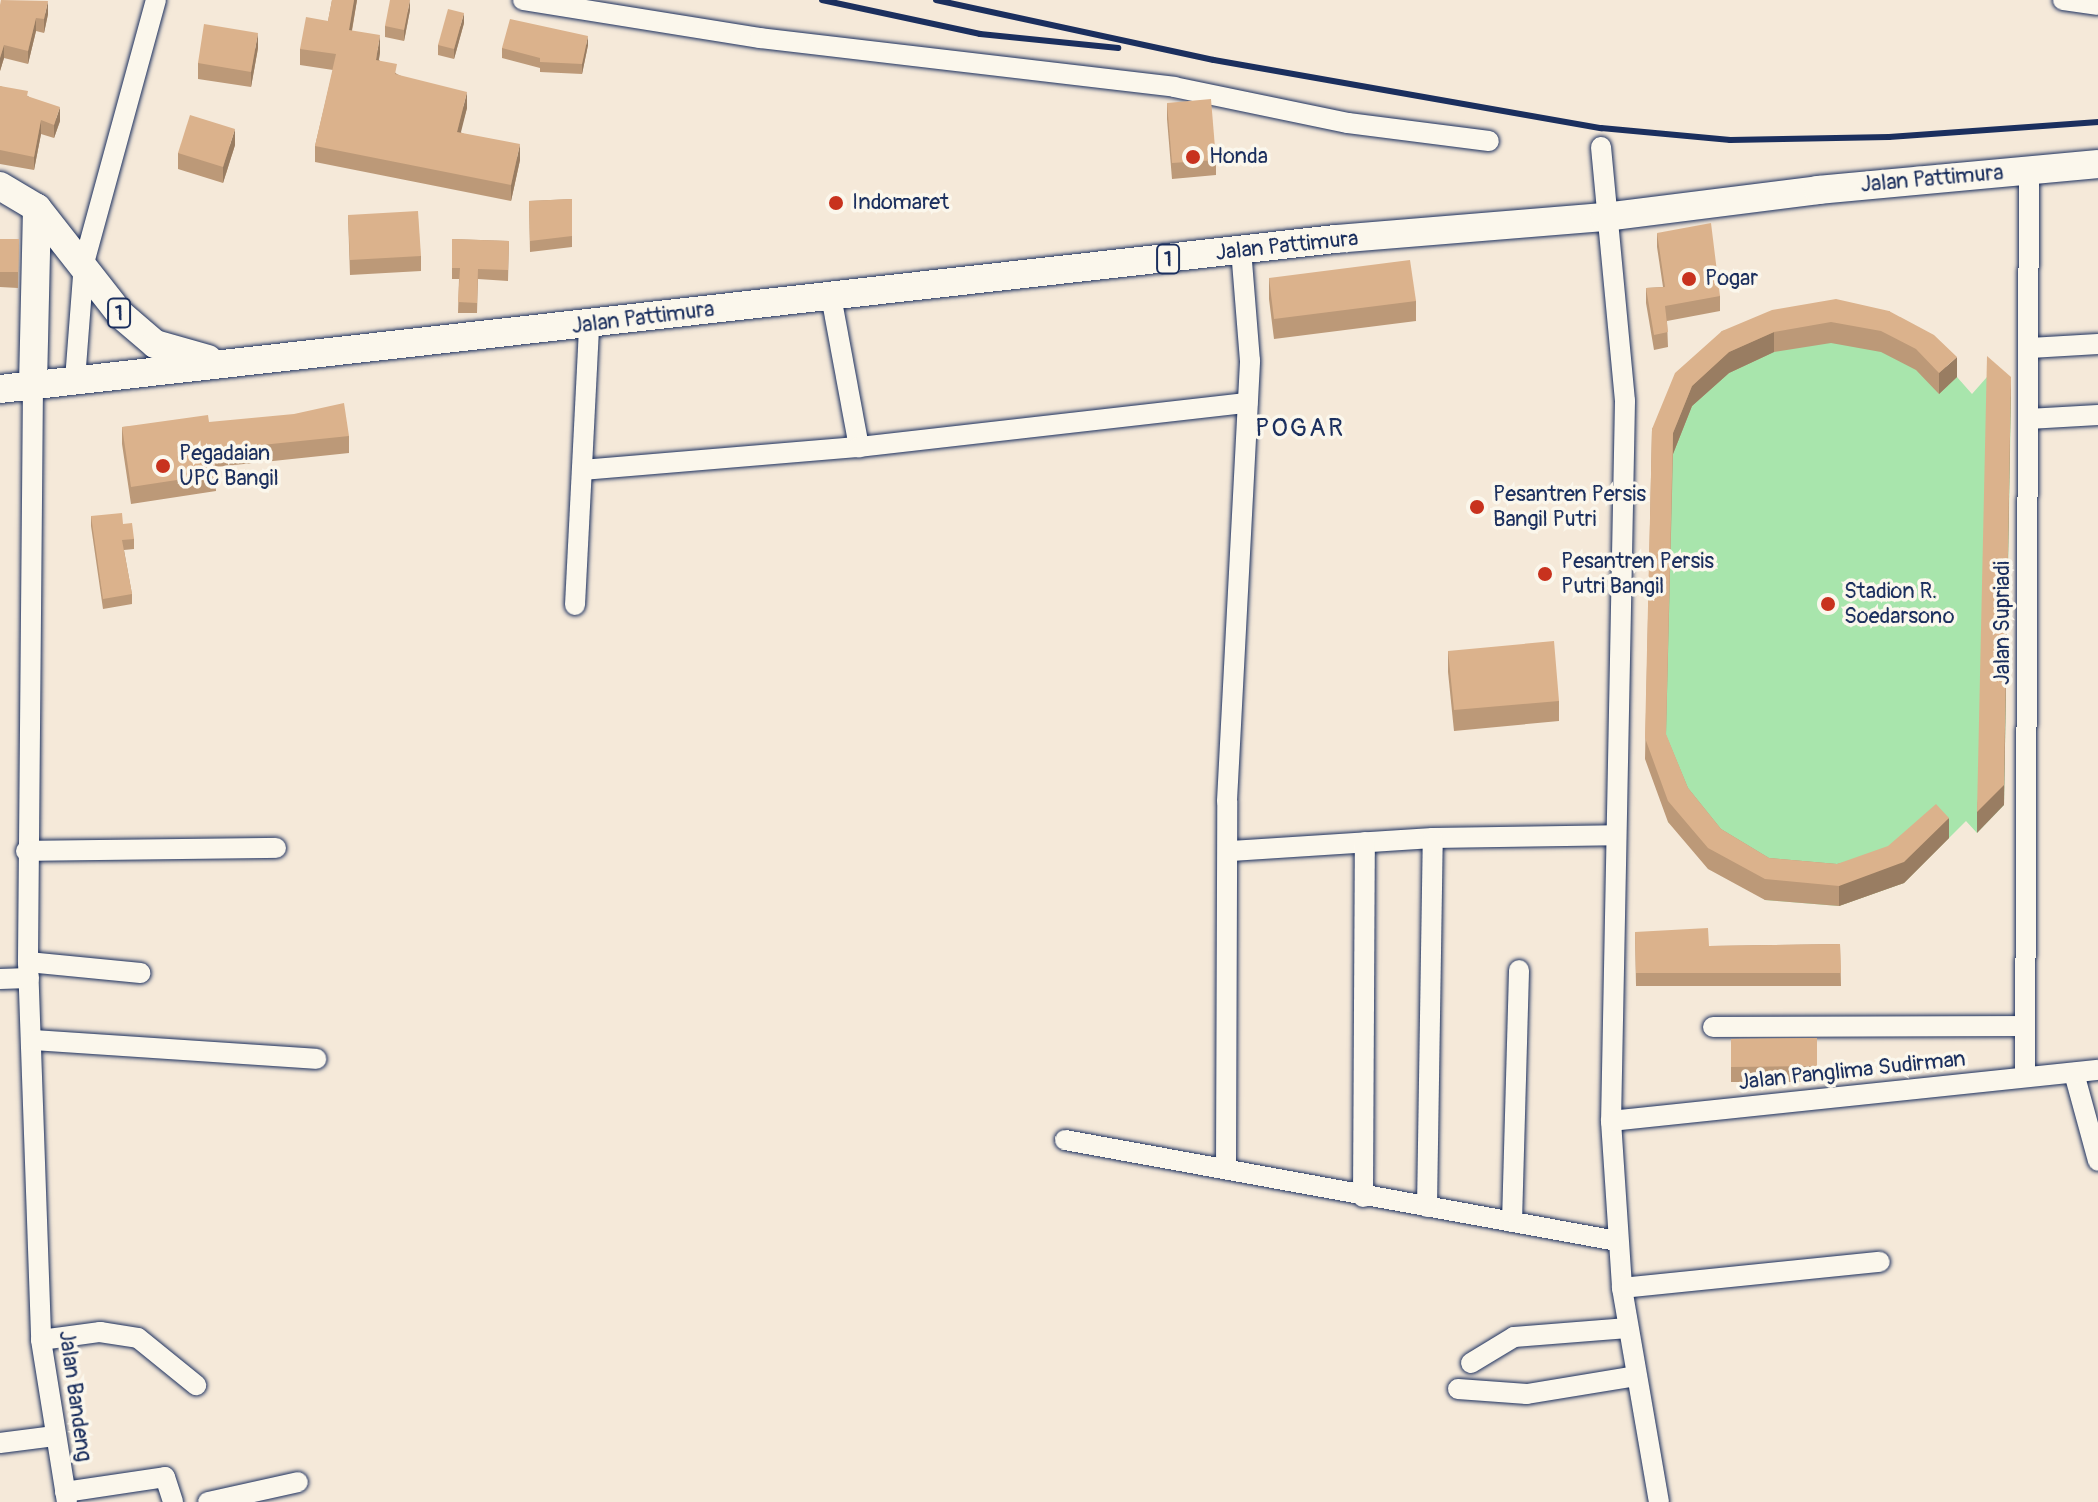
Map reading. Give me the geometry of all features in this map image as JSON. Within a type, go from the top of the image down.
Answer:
[{"type":"highway","name":"Jalan Pattimura","points":[[239,364],[1241,250],[1605,217],[2098,164]]},
{"type":"highway","name":"1","points":[[0,186],[37,208],[84,263],[120,314],[155,344],[239,364]]},
{"type":"highway","points":[[33,385],[37,208]]},
{"type":"highway","name":"1","points":[[0,389],[239,364]]},
{"type":"street","points":[[75,380],[84,263],[156,0]]},
{"type":"street","points":[[523,0],[760,38],[1174,87],[1348,123],[1489,141]]},
{"type":"street","points":[[2063,0],[2098,5]]},
{"type":"street","points":[[1601,147],[1605,217],[1625,401],[1611,1121],[1622,1288],[1659,1502]]},
{"type":"street","name":"Jalan Supriadi","points":[[2025,1076],[2029,170]]},
{"type":"street","points":[[1226,1169],[1231,851],[1229,741],[1248,403],[1241,250]]},
{"type":"street","points":[[831,296],[859,447]]},
{"type":"street","points":[[575,605],[589,325]]},
{"type":"street","points":[[2030,348],[2098,344]]},
{"type":"street","name":"Jalan Bandeng","points":[[33,385],[26,851],[28,970],[41,1340],[66,1497]]},
{"type":"street","points":[[583,470],[859,447],[1248,403]]},
{"type":"street","points":[[2028,419],[2098,415]]},
{"type":"street","points":[[1231,851],[1433,838],[1615,835]]},
{"type":"street","points":[[1427,1207],[1433,838]]},
{"type":"street","points":[[1363,1197],[1365,842]]},
{"type":"street","points":[[26,851],[276,848]]},
{"type":"street","points":[[0,979],[28,970],[140,973]]},
{"type":"street","points":[[1512,1222],[1519,970]]},
{"type":"street","points":[[1713,1027],[2025,1026]]},
{"type":"street","points":[[32,1040],[316,1059]]},
{"type":"street","name":"Jalan Panglima Sudirman","points":[[1611,1121],[2098,1070]]},
{"type":"street","points":[[2074,1073],[2098,1161]]},
{"type":"street","points":[[1065,1140],[1363,1197],[1617,1241]]},
{"type":"street","points":[[1622,1288],[1880,1262]]},
{"type":"street","points":[[1471,1363],[1514,1337],[1628,1328]]},
{"type":"street","points":[[41,1340],[100,1332],[138,1338],[196,1385]]},
{"type":"street","points":[[1458,1389],[1527,1394],[1636,1376]]},
{"type":"street","points":[[0,1443],[55,1436]]},
{"type":"street","points":[[66,1497],[165,1477],[173,1502]]},
{"type":"street","points":[[208,1502],[298,1482]]},
{"type":"green space","name":"Stadion R. Soedarsono","points":[[1836,320],[1957,377],[1972,394],[1987,377],[2011,397],[2004,805],[1977,833],[1966,821],[1904,883],[1839,906],[1765,900],[1668,822],[1652,449],[1675,394]]},
{"type":"building","points":[[1,0],[48,1],[44,19],[36,18],[28,51],[4,45],[0,58],[0,5]]},
{"type":"building","points":[[332,0],[354,0],[349,30],[380,35],[376,60],[397,64],[395,74],[467,92],[457,132],[520,144],[511,185],[315,146],[336,54],[300,49],[306,17],[328,21]]},
{"type":"building","points":[[390,0],[410,0],[404,30],[385,26]]},
{"type":"building","points":[[448,9],[464,13],[454,49],[438,45]]},
{"type":"building","points":[[510,19],[588,36],[582,64],[540,62],[540,58],[502,48]]},
{"type":"building","points":[[204,24],[258,33],[251,72],[198,63]]},
{"type":"building","points":[[0,86],[28,91],[27,96],[60,107],[54,125],[41,120],[34,157],[0,150]]},
{"type":"building","points":[[1211,99],[1216,160],[1172,163],[1167,103]]},
{"type":"building","points":[[190,115],[235,129],[223,167],[178,153]]},
{"type":"building","points":[[572,199],[572,236],[530,241],[529,201]]},
{"type":"building","points":[[418,211],[421,256],[350,260],[348,215]]},
{"type":"building","name":"Pogar","points":[[1711,223],[1720,296],[1665,306],[1668,332],[1654,335],[1646,288],[1665,287],[1657,233]]},
{"type":"building","points":[[0,239],[19,239],[18,272],[0,272]]},
{"type":"building","points":[[452,239],[509,241],[508,270],[478,269],[477,303],[458,302],[460,268],[452,268]]},
{"type":"building","points":[[1410,260],[1416,301],[1274,319],[1269,278]]},
{"type":"building","points":[[1836,299],[1889,311],[1934,335],[1957,357],[1939,373],[1916,349],[1881,331],[1831,322],[1774,332],[1729,352],[1692,386],[1673,433],[1666,734],[1688,788],[1721,829],[1769,858],[1837,864],[1888,846],[1936,804],[1949,818],[1904,862],[1839,886],[1765,879],[1708,848],[1668,801],[1645,738],[1652,429],[1675,373],[1722,331],[1772,310]]},
{"type":"building","points":[[1987,356],[2011,377],[2004,785],[1977,812]]},
{"type":"building","points":[[344,403],[349,436],[213,450],[216,474],[131,487],[122,427],[208,415],[209,422],[294,414]]},
{"type":"building","points":[[122,513],[123,524],[132,523],[134,539],[122,540],[132,594],[103,599],[91,516]]},
{"type":"building","points":[[1554,641],[1559,701],[1454,710],[1448,651]]},
{"type":"building","points":[[1708,928],[1709,946],[1840,944],[1841,973],[1636,973],[1635,932]]},
{"type":"building","points":[[1817,1038],[1817,1066],[1731,1067],[1731,1039]]},
{"type":"railway","points":[[822,0],[980,34],[1118,48]]},
{"type":"railway","points":[[936,0],[1214,60],[1601,128],[1730,140],[1889,137],[2098,122]]},
{"type":"place","name":"Honda","points":[[1193,157]]},
{"type":"place","name":"Indomaret","points":[[836,203]]},
{"type":"place","name":"Pogar","points":[[1689,279]]},
{"type":"place","name":"Pegadaian UPC Bangil","points":[[163,466]]},
{"type":"place","name":"Pesantren Persis Bangil Putri","points":[[1477,507]]},
{"type":"place","name":"Pesantren Persis Putri Bangil","points":[[1545,574]]},
{"type":"place","name":"Stadion R. Soedarsono","points":[[1828,604]]},
{"type":"district","name":"POGAR","points":[[1300,429]]}]
